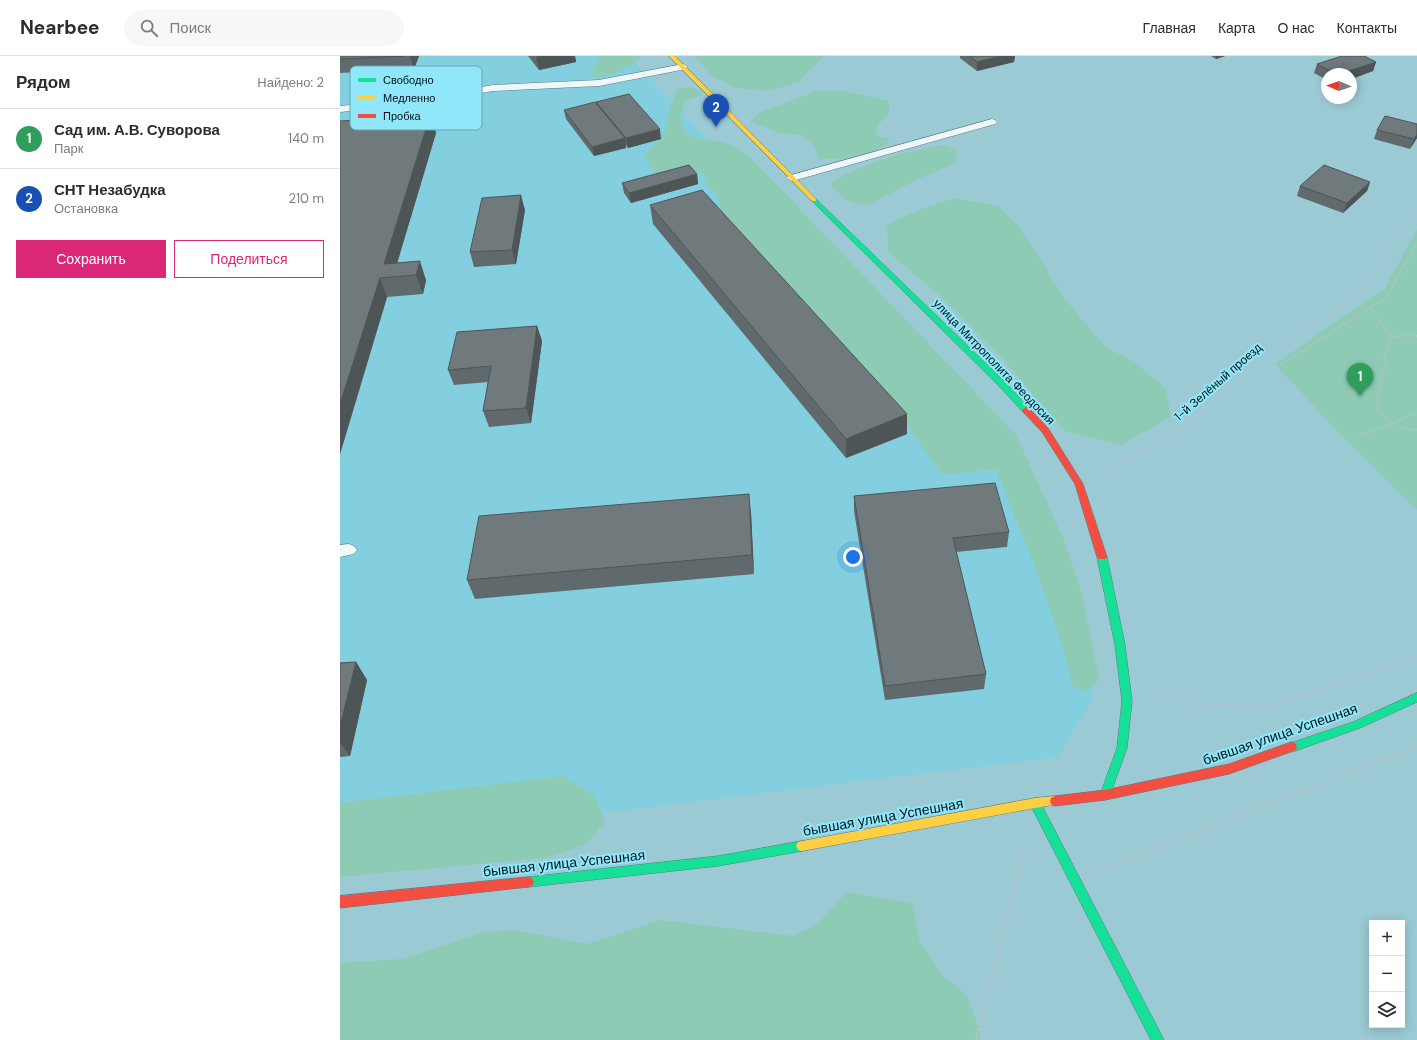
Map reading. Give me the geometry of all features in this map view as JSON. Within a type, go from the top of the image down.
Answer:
[{"type":"street","name":"улица Митрополита Феодосия","points":[[672,56],[792,178],[1001,382],[1045,430],[1079,484],[1105,567],[1120,645],[1127,701],[1122,748],[1105,795]]},
{"type":"street","name":"бывшая улица Успешная","points":[[340,902],[718,860],[1035,803],[1105,795],[1229,769],[1356,725],[1417,697]]},
{"type":"street","points":[[1035,803],[1074,881],[1158,1040]]},
{"type":"lane","points":[[482,90],[493,88],[599,83],[683,67]]},
{"type":"lane","points":[[340,109],[350,108]]},
{"type":"lane","points":[[792,178],[992,122]]},
{"type":"path","name":"1-й Зелёный проезд","points":[[1079,484],[1165,438],[1202,409],[1242,371],[1266,351],[1325,318],[1357,296],[1368,283],[1386,255],[1398,231],[1409,220],[1417,208]]},
{"type":"path","points":[[1280,365],[1386,298],[1417,242]]},
{"type":"path","points":[[1370,308],[1392,337]]},
{"type":"path","points":[[1392,337],[1406,335],[1417,336]]},
{"type":"path","points":[[1392,337],[1384,354],[1386,365],[1377,397],[1379,411],[1393,424],[1405,429],[1417,430]]},
{"type":"path","points":[[1359,436],[1393,424],[1417,412]]},
{"type":"path","points":[[1127,701],[1270,707],[1417,657]]},
{"type":"path","points":[[1074,881],[1417,746]]},
{"type":"path","points":[[976,1040],[1025,842]]},
{"type":"shaded area","points":[[340,56],[628,56],[997,440],[1065,561],[1094,697],[1058,757],[340,845]]},
{"type":"green space","points":[[599,56],[640,56],[640,58],[618,72],[607,76],[593,77],[592,71]]},
{"type":"green space","points":[[694,56],[823,56],[799,82],[768,91],[736,88],[712,76]]},
{"type":"green space","points":[[688,87],[697,89],[702,94],[685,102],[680,117],[686,132],[694,137],[723,142],[739,149],[751,158],[1016,435],[1063,538],[1082,593],[1099,679],[1086,692],[1073,686],[1057,630],[1030,554],[996,469],[942,475],[901,416],[721,210],[720,202],[717,196],[713,190],[706,185],[705,175],[696,171],[670,176],[653,172],[645,156],[656,144],[668,125],[668,115],[677,89]]},
{"type":"green space","points":[[816,91],[844,91],[889,101],[889,114],[878,125],[876,136],[888,138],[889,144],[867,154],[844,159],[819,159],[814,146],[802,135],[780,133],[751,122],[759,113]]},
{"type":"green space","points":[[944,145],[957,150],[956,163],[916,180],[869,205],[857,204],[844,199],[830,183],[857,169],[885,159]]},
{"type":"green space","points":[[954,198],[998,206],[1020,228],[1065,299],[1105,347],[1135,362],[1166,389],[1171,417],[1121,445],[1065,431],[999,355],[938,294],[888,252],[887,224],[924,208]]},
{"type":"green space","points":[[1417,229],[1417,510],[1333,427],[1275,364],[1385,288]]},
{"type":"green space","points":[[563,776],[594,795],[605,822],[586,844],[546,858],[340,877],[340,803]]},
{"type":"green space","points":[[847,892],[913,903],[919,939],[942,975],[967,996],[979,1028],[980,1040],[340,1040],[340,963],[401,959],[486,932],[516,930],[587,944],[661,920],[794,936],[817,924]]},
{"type":"building","points":[[340,56],[405,56],[340,59]]},
{"type":"building","points":[[970,56],[1001,56],[977,62]]},
{"type":"building","points":[[1342,56],[1364,56],[1376,62],[1357,68],[1325,68],[1317,64]]},
{"type":"building","points":[[629,94],[660,129],[626,138],[596,102]]},
{"type":"building","points":[[595,102],[625,138],[592,147],[564,110]]},
{"type":"building","points":[[1385,116],[1417,124],[1417,134],[1414,139],[1377,130]]},
{"type":"building","points":[[350,120],[350,130],[426,130],[384,264],[420,261],[416,275],[380,278],[340,404],[340,121]]},
{"type":"building","points":[[689,165],[697,174],[629,193],[622,183]]},
{"type":"building","points":[[1324,165],[1370,182],[1347,203],[1300,186]]},
{"type":"building","points":[[702,190],[907,414],[846,439],[650,205]]},
{"type":"building","points":[[521,195],[512,250],[470,252],[482,198]]},
{"type":"building","points":[[537,326],[526,408],[483,411],[491,366],[448,370],[457,332]]},
{"type":"building","points":[[995,483],[1009,532],[953,538],[986,674],[885,686],[854,496]]},
{"type":"building","points":[[749,494],[752,555],[467,580],[479,516]]},
{"type":"building","points":[[356,662],[340,727],[340,663]]},
{"type":"traffic: fast","points":[[814,200],[1001,383],[1026,410]]},
{"type":"traffic: fast","points":[[1102,557],[1120,645],[1127,701],[1122,748],[1105,795]]},
{"type":"traffic: fast","points":[[1292,747],[1356,725],[1417,697]]},
{"type":"traffic: fast","points":[[1035,803],[1158,1040]]},
{"type":"traffic: fast","points":[[528,882],[718,861],[802,846]]},
{"type":"traffic: slow","points":[[672,56],[814,200]]},
{"type":"traffic: slow","points":[[802,846],[1035,803],[1055,801]]},
{"type":"traffic: jam","points":[[1026,410],[1045,430],[1079,484],[1102,557]]},
{"type":"traffic: jam","points":[[1055,801],[1105,795],[1229,769],[1292,747]]},
{"type":"traffic: jam","points":[[340,902],[528,882]]},
{"type":"place","name":"СНТ Незабудка","points":[[716,127]]},
{"type":"place","name":"Сад им. А.В. Суворова","points":[[1360,396]]}]
